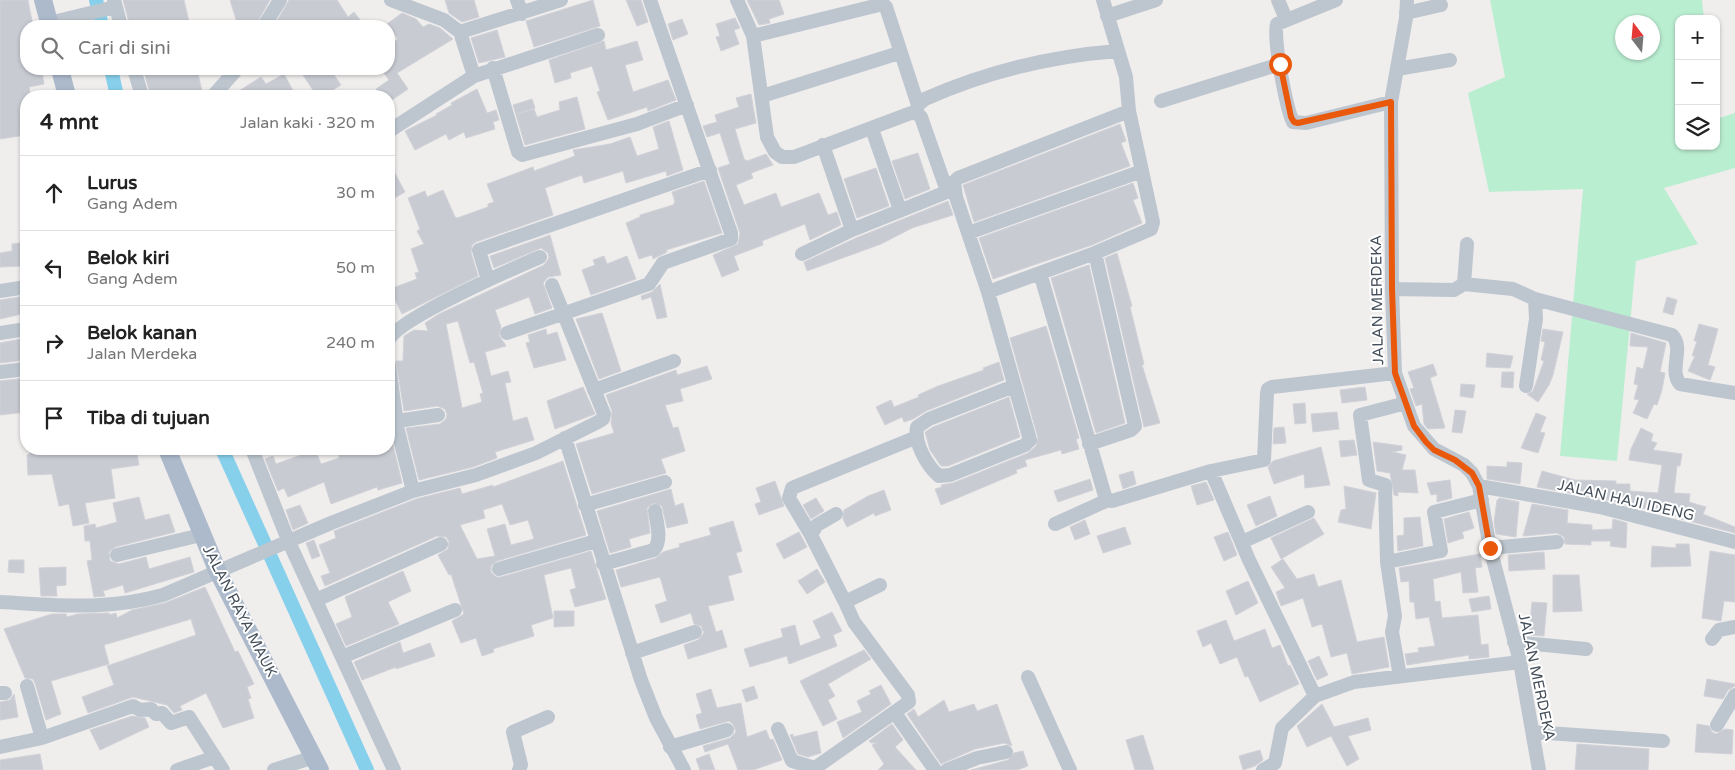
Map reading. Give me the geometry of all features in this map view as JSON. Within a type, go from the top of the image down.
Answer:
[{"type":"main road","points":[[43,0],[53,20]]},
{"type":"main road","points":[[62,75],[65,90]]},
{"type":"main road","name":"JALAN RAYA MAUK","points":[[169,455],[202,535],[224,568],[317,763]]},
{"type":"street","points":[[268,20],[280,0]]},
{"type":"street","points":[[392,0],[444,20],[460,32],[474,76]]},
{"type":"street","points":[[517,0],[522,14]]},
{"type":"street","points":[[460,32],[522,14],[560,0]]},
{"type":"street","points":[[507,333],[650,284],[663,263],[731,239],[731,233],[710,170],[650,0]]},
{"type":"street","points":[[737,0],[753,36],[767,137],[775,152],[782,157],[794,157],[872,129],[911,113],[925,99],[938,93],[988,76],[1078,55],[1118,51]]},
{"type":"street","points":[[988,292],[1095,253],[1151,229],[1153,222],[1130,112],[1126,78],[1103,0]]},
{"type":"street","points":[[1107,16],[1156,0]]},
{"type":"street","points":[[1278,0],[1286,19]]},
{"type":"street","points":[[1336,0],[1277,24],[1275,30],[1280,64],[1291,117],[1294,122],[1298,123],[1391,102]]},
{"type":"street","points":[[753,36],[879,3],[886,7],[917,109],[968,233],[988,292],[1014,386],[1030,433],[1030,440],[1025,445],[944,477],[936,473],[924,457],[917,438],[917,427],[1014,386]]},
{"type":"street","points":[[64,20],[111,5],[118,20]]},
{"type":"street","points":[[1406,7],[1441,5]]},
{"type":"street","name":"JALAN MERDEKA","points":[[1406,7],[1391,102],[1392,289],[1395,373],[1414,426],[1434,450],[1464,466],[1472,473],[1480,493],[1490,548],[1520,662],[1540,770]]},
{"type":"street","points":[[395,127],[474,76],[493,68],[598,35]]},
{"type":"street","points":[[762,96],[899,53]]},
{"type":"street","points":[[1397,69],[1450,60]]},
{"type":"street","points":[[1161,102],[1280,64]]},
{"type":"street","points":[[493,68],[518,152],[522,155],[637,124],[687,105]]},
{"type":"street","points":[[136,75],[140,90]]},
{"type":"street","points":[[218,90],[232,75]]},
{"type":"street","points":[[802,254],[852,230],[950,190],[958,178],[1130,112]]},
{"type":"street","points":[[872,129],[900,210]]},
{"type":"street","points":[[823,145],[852,230]]},
{"type":"street","points":[[488,280],[479,250],[710,170]]},
{"type":"street","points":[[968,233],[1142,171]]},
{"type":"street","points":[[1464,284],[1466,244]]},
{"type":"street","points":[[1089,444],[1131,430],[1135,426],[1095,253]]},
{"type":"street","points":[[395,333],[402,325],[488,280],[540,257]]},
{"type":"street","points":[[1040,273],[1104,496],[1108,500]]},
{"type":"street","points":[[1392,289],[1454,290],[1464,284],[1513,289],[1535,299],[1672,335],[1677,343],[1676,375],[1680,384],[1735,393]]},
{"type":"street","points":[[0,602],[99,607],[136,602],[163,595],[284,541],[413,491],[476,475],[536,453],[602,419],[604,414],[552,285]]},
{"type":"street","points":[[0,291],[20,288]]},
{"type":"street","points":[[1526,386],[1536,319],[1537,306],[1535,299]]},
{"type":"street","points":[[0,333],[20,330]]},
{"type":"street","points":[[594,390],[674,361]]},
{"type":"street","points":[[0,372],[20,369]]},
{"type":"street","points":[[1055,524],[1108,500],[1112,501],[1211,471],[1264,460],[1268,389],[1395,373]]},
{"type":"street","points":[[1400,676],[1392,632],[1395,616],[1387,562],[1385,486],[1369,480],[1360,414],[1406,403]]},
{"type":"street","points":[[395,407],[413,491]]},
{"type":"street","points":[[397,421],[438,415]]},
{"type":"street","points":[[565,438],[603,564],[644,688],[670,746],[684,770]]},
{"type":"street","points":[[778,729],[792,761],[816,769],[909,702],[908,695],[854,622],[812,535],[790,498],[792,488],[917,438]]},
{"type":"street","points":[[254,455],[284,541],[316,600],[394,770]]},
{"type":"street","points":[[1211,471],[1242,542],[1315,696]]},
{"type":"street","points":[[585,506],[665,482]]},
{"type":"street","points":[[1387,562],[1441,551],[1434,512],[1480,493]]},
{"type":"street","name":"JALAN HAJI IDENG","points":[[1480,493],[1600,507],[1717,539],[1735,542]]},
{"type":"street","points":[[603,564],[654,550],[658,545],[659,539],[655,511]]},
{"type":"street","points":[[1242,542],[1308,512]]},
{"type":"street","points":[[812,535],[817,525],[836,514]]},
{"type":"street","points":[[118,555],[202,535]]},
{"type":"street","points":[[499,568],[596,541]]},
{"type":"street","points":[[1490,548],[1556,542]]},
{"type":"street","points":[[316,600],[441,544]]},
{"type":"street","points":[[845,602],[880,585]]},
{"type":"street","points":[[342,657],[455,610]]},
{"type":"street","points":[[1712,639],[1719,630],[1735,627]]},
{"type":"street","points":[[632,653],[695,632]]},
{"type":"street","points":[[1514,642],[1586,650]]},
{"type":"street","points":[[1272,768],[1282,728],[1315,696],[1354,682],[1520,662]]},
{"type":"street","points":[[1028,677],[1070,770]]},
{"type":"street","points":[[27,686],[42,738]]},
{"type":"street","points":[[1717,726],[1730,700],[1735,695]]},
{"type":"street","points":[[0,747],[42,738],[133,706],[140,710],[151,708],[156,714],[162,713],[171,723],[189,717],[222,770]]},
{"type":"street","points":[[896,713],[935,770]]},
{"type":"street","points":[[520,770],[521,765],[513,735],[514,731],[548,717]]},
{"type":"street","points":[[670,746],[726,730]]},
{"type":"street","points":[[1533,732],[1663,741]]},
{"type":"street","points":[[948,770],[977,758],[1006,752]]},
{"type":"street","points":[[177,770],[215,757]]},
{"type":"street","points":[[274,770],[317,763]]},
{"type":"green space","points":[[1490,0],[1702,0],[1704,15],[1675,15],[1675,150],[1720,150],[1720,118],[1735,113],[1735,168],[1664,188],[1698,244],[1636,261],[1617,461],[1560,456],[1583,189],[1489,192],[1468,93],[1505,77]]},
{"type":"building","points":[[0,0],[28,0],[32,20],[20,20],[20,75],[42,75],[44,84],[29,87],[29,90],[20,90],[20,136],[0,139]]},
{"type":"building","points":[[123,0],[184,0],[189,20],[128,20]]},
{"type":"building","points":[[230,0],[270,0],[258,20],[236,20]]},
{"type":"building","points":[[289,0],[337,0],[348,17],[354,12],[360,20],[277,20]]},
{"type":"building","points":[[445,0],[474,0],[479,17],[462,22],[449,13]]},
{"type":"building","points":[[593,0],[600,26],[534,47],[526,21]]},
{"type":"building","points":[[626,0],[641,0],[648,22],[637,26]]},
{"type":"building","points":[[747,0],[779,0],[784,14],[769,19],[770,23],[759,25]]},
{"type":"building","points":[[402,13],[416,19],[423,27],[429,24],[440,28],[453,39],[397,73],[408,89],[395,98],[395,90],[376,89],[389,80],[385,75],[395,75],[395,41],[398,39],[395,35],[395,20],[392,20]]},
{"type":"building","points":[[735,18],[740,28],[734,30],[739,44],[721,51],[716,37],[720,36],[716,24]]},
{"type":"building","points":[[682,19],[688,34],[673,40],[668,24]]},
{"type":"building","points":[[497,30],[505,57],[479,63],[471,38]]},
{"type":"building","points":[[604,41],[606,50],[637,41],[643,60],[625,65],[633,92],[668,80],[676,100],[648,111],[647,107],[608,120],[597,92],[600,91],[592,66],[570,73],[571,78],[555,83],[549,60]]},
{"type":"building","points":[[145,75],[198,75],[202,90],[149,90]]},
{"type":"building","points":[[285,75],[293,90],[240,90],[261,77],[266,84]]},
{"type":"building","points":[[303,75],[334,75],[341,85],[333,90],[313,90]]},
{"type":"building","points":[[477,89],[487,113],[496,110],[499,120],[493,122],[495,129],[466,138],[464,132],[449,140],[446,134],[415,150],[405,131],[437,115],[452,105],[451,103]]},
{"type":"building","points":[[751,94],[756,123],[735,129],[744,159],[747,161],[766,154],[773,165],[751,173],[753,178],[736,185],[744,205],[776,193],[781,207],[819,193],[828,215],[837,212],[841,225],[810,240],[805,224],[762,241],[763,245],[734,256],[739,270],[722,277],[713,255],[738,244],[740,233],[718,168],[730,164],[720,133],[707,137],[703,126],[717,122],[715,115],[739,107],[736,98]]},
{"type":"building","points":[[577,97],[585,129],[525,145],[513,105],[532,99],[535,108],[517,114],[534,109],[537,117],[560,110],[559,102]]},
{"type":"building","points":[[669,121],[683,170],[667,176],[666,171],[626,183],[623,171],[584,183],[582,175],[545,188],[553,215],[476,242],[472,245],[471,252],[478,276],[402,314],[395,299],[395,287],[417,279],[415,273],[419,272],[411,249],[424,244],[417,231],[420,229],[408,198],[425,191],[427,197],[443,190],[457,218],[488,207],[488,204],[494,202],[487,184],[533,167],[534,171],[575,156],[573,150],[610,144],[630,137],[637,156],[659,149],[653,127]]},
{"type":"building","points":[[1120,124],[1126,141],[1121,143],[1130,166],[974,222],[963,185]]},
{"type":"building","points":[[918,153],[930,189],[905,199],[892,161]]},
{"type":"building","points":[[876,168],[889,206],[857,218],[844,179]]},
{"type":"building","points":[[395,173],[405,192],[395,198]]},
{"type":"building","points":[[704,181],[722,233],[666,250],[667,252],[653,259],[652,255],[639,259],[626,223],[640,217],[640,215],[673,205],[675,202],[672,192]]},
{"type":"building","points":[[1133,183],[1138,198],[1133,200],[1142,223],[1092,245],[993,279],[979,238]]},
{"type":"building","points":[[948,201],[953,215],[912,228],[881,244],[807,271],[804,262],[856,238]]},
{"type":"building","points":[[550,235],[561,275],[548,277],[543,283],[552,308],[535,314],[529,297],[495,310],[501,327],[499,335],[506,346],[485,352],[491,376],[508,371],[511,382],[505,383],[513,421],[527,417],[534,440],[495,452],[497,458],[473,467],[419,480],[406,428],[440,424],[446,419],[447,414],[445,409],[437,406],[404,411],[396,361],[403,361],[404,336],[414,330],[428,331],[425,323],[439,314],[544,265],[549,258],[548,253],[541,248],[494,268],[490,256]],"holes":[[[458,321],[470,363],[474,362],[483,393],[480,394],[482,402],[462,408],[446,324]]]},
{"type":"building","points":[[20,243],[20,266],[0,267],[0,253],[12,251],[12,244]]},
{"type":"building","points":[[1117,253],[1132,306],[1130,307],[1144,364],[1142,365],[1160,423],[1144,427],[1105,258]]},
{"type":"building","points":[[604,256],[607,264],[627,256],[636,279],[591,295],[582,270],[595,265],[593,260]]},
{"type":"building","points":[[1089,265],[1125,423],[1096,433],[1051,278]]},
{"type":"building","points":[[660,284],[667,317],[657,319],[651,297],[642,300],[641,296],[652,292]]},
{"type":"building","points":[[20,297],[20,314],[0,319],[0,300]]},
{"type":"building","points":[[1667,297],[1677,300],[1673,315],[1663,312]]},
{"type":"building","points":[[602,313],[621,371],[599,379],[576,319]]},
{"type":"building","points":[[1699,324],[1718,329],[1708,365],[1715,367],[1710,380],[1688,371],[1695,356],[1692,356],[1697,341],[1694,341]]},
{"type":"building","points":[[1046,326],[1079,438],[1076,439],[1079,449],[1062,454],[1061,450],[1025,460],[1027,466],[1016,470],[1017,473],[941,505],[935,489],[942,487],[941,485],[953,483],[1028,453],[1036,446],[1038,438],[1010,338]]},
{"type":"building","points":[[546,329],[547,335],[557,332],[566,360],[534,368],[526,343],[530,342],[528,335]]},
{"type":"building","points":[[1543,329],[1563,332],[1553,375],[1538,402],[1527,394],[1533,391],[1544,361],[1541,360],[1545,342],[1541,341]]},
{"type":"building","points":[[1631,333],[1666,343],[1660,372],[1665,373],[1662,390],[1657,405],[1654,404],[1647,419],[1633,413],[1639,400],[1634,399],[1638,385],[1634,384],[1637,367],[1643,369],[1648,347],[1630,346]]},
{"type":"building","points":[[20,339],[20,361],[0,363],[0,343]]},
{"type":"building","points":[[1487,353],[1513,356],[1510,368],[1486,367]]},
{"type":"building","points":[[999,362],[1004,380],[926,411],[913,419],[904,422],[902,417],[885,425],[876,407],[891,400],[894,407],[919,397],[918,395],[938,386],[984,370],[983,368]]},
{"type":"building","points":[[1433,364],[1437,375],[1430,378],[1445,428],[1428,429],[1424,424],[1422,404],[1416,406],[1410,389],[1414,388],[1408,372]]},
{"type":"building","points":[[707,366],[712,379],[680,389],[683,401],[665,405],[673,428],[678,427],[685,451],[661,459],[666,473],[592,494],[576,444],[614,433],[611,423],[612,411],[606,395],[676,370],[677,375]]},
{"type":"building","points":[[1502,372],[1514,372],[1513,388],[1501,387]]},
{"type":"building","points":[[20,379],[20,413],[0,415],[0,381]]},
{"type":"building","points":[[1461,384],[1475,385],[1473,398],[1460,396]]},
{"type":"building","points":[[583,387],[595,414],[555,429],[547,401]]},
{"type":"building","points":[[1365,387],[1367,400],[1342,403],[1340,390]]},
{"type":"building","points":[[1009,397],[1020,437],[948,466],[941,466],[930,450],[925,432],[933,427]]},
{"type":"building","points":[[1305,403],[1306,423],[1295,424],[1293,404]]},
{"type":"building","points":[[1455,410],[1466,411],[1462,433],[1452,432]]},
{"type":"building","points":[[1337,412],[1339,429],[1313,432],[1311,414]]},
{"type":"building","points":[[1536,413],[1546,417],[1540,432],[1545,433],[1538,453],[1521,448]]},
{"type":"building","points":[[1284,427],[1286,443],[1273,444],[1274,428]]},
{"type":"building","points":[[1641,428],[1653,434],[1651,441],[1657,443],[1653,450],[1682,454],[1680,466],[1677,466],[1674,493],[1690,494],[1689,502],[1706,507],[1703,514],[1735,527],[1735,533],[1681,519],[1681,517],[1602,499],[1537,487],[1542,471],[1575,480],[1616,481],[1616,484],[1630,484],[1630,491],[1658,493],[1662,465],[1629,460],[1631,449]]},
{"type":"building","points":[[1354,440],[1357,455],[1341,457],[1339,441]]},
{"type":"building","points":[[1373,442],[1402,446],[1402,450],[1392,452],[1406,455],[1402,470],[1415,470],[1418,493],[1398,492],[1398,496],[1394,495],[1390,473],[1377,471]]},
{"type":"building","points":[[1321,447],[1330,485],[1305,488],[1304,474],[1274,484],[1268,467],[1273,461]]},
{"type":"building","points":[[395,453],[402,483],[378,490],[377,487],[331,504],[324,482],[288,497],[284,488],[278,491],[265,459],[273,456],[276,464],[301,455],[317,455],[321,464],[339,458],[339,455],[395,455]]},
{"type":"building","points":[[27,455],[137,455],[139,465],[111,469],[115,498],[85,503],[89,523],[73,526],[69,504],[59,506],[52,474],[28,475]]},
{"type":"building","points":[[563,461],[586,535],[497,561],[491,566],[491,572],[496,577],[501,577],[591,551],[606,599],[575,607],[570,590],[576,588],[571,568],[544,575],[553,618],[531,625],[534,636],[493,649],[494,652],[482,656],[476,638],[461,643],[452,621],[464,614],[451,574],[449,575],[438,555],[448,549],[449,541],[446,537],[437,536],[325,586],[321,576],[330,573],[319,545],[336,538],[334,531],[416,499],[460,488],[462,494],[493,485],[493,487]],"holes":[[[502,504],[510,525],[528,520],[534,539],[511,545],[505,524],[487,529],[495,556],[477,559],[460,525],[485,518],[483,510]]]},
{"type":"building","points":[[1507,462],[1522,463],[1520,484],[1487,479],[1487,466],[1507,467]]},
{"type":"building","points":[[1133,471],[1136,484],[1123,489],[1119,475]]},
{"type":"building","points":[[1090,479],[1093,490],[1058,502],[1054,491]]},
{"type":"building","points":[[1450,480],[1452,498],[1437,502],[1437,494],[1431,495],[1427,483]]},
{"type":"building","points":[[775,481],[784,506],[759,515],[755,504],[761,502],[756,488]]},
{"type":"building","points":[[1206,482],[1214,500],[1197,505],[1191,486]]},
{"type":"building","points":[[1344,486],[1376,493],[1371,529],[1338,522],[1341,510],[1346,509]]},
{"type":"building","points":[[671,489],[675,506],[683,503],[688,523],[667,528],[662,506],[653,503],[647,508],[650,533],[629,539],[631,547],[610,553],[597,511]]},
{"type":"building","points":[[884,490],[891,510],[875,516],[874,513],[847,527],[843,519],[844,510],[868,496]]},
{"type":"building","points":[[1270,496],[1277,516],[1256,526],[1247,505]]},
{"type":"building","points":[[139,497],[145,520],[169,514],[175,532],[115,547],[109,552],[110,561],[119,564],[146,557],[149,569],[190,557],[194,572],[125,593],[123,585],[103,591],[105,596],[94,597],[87,561],[92,560],[90,541],[85,541],[84,526],[95,524],[96,528],[117,522],[113,503]]},
{"type":"building","points":[[816,498],[824,511],[811,519],[803,505]]},
{"type":"building","points":[[1500,498],[1519,502],[1516,537],[1496,534],[1494,522],[1497,500]]},
{"type":"building","points":[[1532,504],[1568,510],[1567,523],[1592,525],[1592,530],[1612,529],[1613,519],[1627,523],[1626,548],[1610,546],[1611,541],[1591,541],[1591,545],[1565,544],[1564,537],[1557,533],[1523,536]]},
{"type":"building","points":[[300,505],[308,523],[293,530],[286,510]]},
{"type":"building","points":[[1469,512],[1474,528],[1462,532],[1464,538],[1448,543],[1444,519]]},
{"type":"building","points":[[1420,517],[1423,546],[1398,551],[1397,536],[1404,535],[1404,518]]},
{"type":"building","points":[[1314,518],[1324,534],[1281,559],[1271,538]]},
{"type":"building","points":[[1085,520],[1090,534],[1075,540],[1070,527]]},
{"type":"building","points":[[733,521],[742,551],[736,553],[742,572],[728,576],[734,600],[708,606],[716,632],[722,630],[727,647],[688,659],[684,645],[698,640],[704,633],[701,626],[694,624],[691,613],[661,623],[655,605],[667,601],[660,577],[621,587],[616,570],[656,558],[663,552],[680,547],[679,544],[711,535],[709,528]]},
{"type":"building","points":[[1125,527],[1131,544],[1103,553],[1097,536]]},
{"type":"building","points":[[799,532],[807,547],[784,559],[776,544]]},
{"type":"building","points":[[1228,532],[1237,555],[1224,561],[1214,537]]},
{"type":"building","points":[[314,540],[320,556],[312,559],[306,543]]},
{"type":"building","points":[[1676,544],[1689,544],[1691,566],[1651,567],[1652,546],[1676,548]]},
{"type":"building","points":[[1710,551],[1735,555],[1735,602],[1724,601],[1721,621],[1702,618]]},
{"type":"building","points":[[1544,552],[1545,569],[1509,571],[1508,555]]},
{"type":"building","points":[[1480,554],[1482,567],[1475,568],[1478,592],[1463,593],[1461,572],[1433,579],[1435,602],[1440,601],[1442,618],[1478,615],[1481,645],[1488,644],[1489,657],[1469,659],[1469,655],[1407,665],[1405,654],[1419,652],[1418,648],[1435,646],[1429,617],[1416,619],[1414,602],[1410,602],[1409,581],[1401,582],[1399,568]]},
{"type":"building","points":[[1283,559],[1297,579],[1314,574],[1318,587],[1341,580],[1357,642],[1384,637],[1389,667],[1352,674],[1347,653],[1331,657],[1322,624],[1312,627],[1303,598],[1281,606],[1276,592],[1285,588],[1271,567]]},
{"type":"building","points":[[9,560],[24,560],[24,573],[8,572]]},
{"type":"building","points":[[66,567],[66,585],[56,586],[57,596],[41,596],[39,568]]},
{"type":"building","points":[[817,569],[825,582],[807,594],[798,581]]},
{"type":"building","points":[[403,571],[411,591],[388,602],[399,624],[346,646],[336,624],[352,617],[345,597]]},
{"type":"building","points":[[1553,575],[1579,575],[1582,611],[1553,612]]},
{"type":"building","points":[[1248,581],[1258,603],[1236,615],[1226,591]]},
{"type":"building","points":[[205,587],[235,652],[238,651],[254,684],[247,687],[251,698],[248,699],[254,718],[223,728],[206,693],[180,706],[182,710],[174,713],[167,705],[133,697],[88,713],[82,697],[114,685],[107,666],[196,635],[191,619],[104,645],[109,664],[51,681],[61,714],[46,720],[35,683],[33,679],[25,678],[4,629],[52,614],[66,614],[67,617],[78,614],[109,613],[109,615],[116,613],[117,618],[132,610],[165,603]]},
{"type":"building","points":[[1489,596],[1491,609],[1472,612],[1469,599]]},
{"type":"building","points":[[1532,602],[1547,603],[1544,636],[1529,635]]},
{"type":"building","points":[[554,611],[574,611],[574,626],[554,627]]},
{"type":"building","points":[[832,612],[842,631],[833,635],[837,646],[789,664],[787,656],[750,667],[744,649],[783,637],[781,629],[795,625],[800,646],[821,638],[813,621]]},
{"type":"building","points":[[1226,620],[1234,641],[1265,629],[1272,648],[1280,645],[1288,666],[1290,665],[1299,684],[1260,702],[1248,676],[1245,677],[1237,657],[1220,664],[1211,643],[1203,647],[1197,631]]},
{"type":"building","points":[[400,642],[403,653],[430,643],[435,656],[396,669],[396,667],[362,680],[354,662]]},
{"type":"building","points":[[864,650],[871,659],[828,684],[835,696],[828,700],[837,719],[823,726],[800,681]]},
{"type":"building","points":[[1319,656],[1328,675],[1317,680],[1308,661]]},
{"type":"building","points":[[1707,679],[1735,684],[1735,686],[1728,690],[1723,699],[1704,696]]},
{"type":"building","points":[[881,685],[891,704],[843,738],[837,722],[862,712],[857,701],[871,694],[869,691]]},
{"type":"building","points":[[754,686],[758,698],[746,702],[742,690]]},
{"type":"building","points":[[711,689],[717,708],[741,703],[747,737],[766,730],[770,740],[773,739],[782,760],[753,770],[738,770],[728,744],[705,752],[703,746],[730,738],[736,732],[733,724],[729,721],[700,729],[696,715],[702,713],[696,694]]},
{"type":"building","points":[[14,694],[18,717],[0,720],[0,702],[10,700]]},
{"type":"building","points":[[944,700],[949,712],[974,704],[977,711],[997,704],[1012,746],[1004,743],[975,749],[941,764],[907,714],[914,709],[918,717]]},
{"type":"building","points":[[1322,704],[1334,727],[1368,718],[1371,730],[1348,736],[1359,759],[1347,766],[1331,736],[1307,747],[1297,726]]},
{"type":"building","points":[[132,716],[145,718],[149,727],[100,750],[90,730]]},
{"type":"building","points":[[892,724],[903,740],[895,747],[916,770],[878,770],[884,764],[872,745],[878,742],[871,743],[869,741]]},
{"type":"building","points":[[1697,724],[1709,726],[1712,732],[1716,734],[1725,729],[1733,730],[1732,754],[1695,752]]},
{"type":"building","points":[[817,731],[821,753],[808,757],[798,754],[790,735],[793,734],[793,737]]},
{"type":"building","points":[[1143,735],[1154,770],[1135,770],[1126,740]]},
{"type":"building","points":[[1577,744],[1649,749],[1648,770],[1575,770]]},
{"type":"building","points":[[1260,750],[1263,760],[1255,766],[1243,770],[1239,756]]},
{"type":"building","points":[[1023,751],[1028,766],[1017,770],[971,770],[1008,760],[1014,753]]},
{"type":"building","points":[[40,754],[43,770],[0,770],[0,760]]},
{"type":"building","points":[[709,754],[715,770],[700,770],[696,759]]},
{"type":"waterway","points":[[96,0],[101,20]]},
{"type":"waterway","points":[[112,75],[116,90]]},
{"type":"waterway","points":[[225,455],[367,770]]},
{"type":"route","points":[[1280,64],[1291,117],[1294,122],[1306,123],[1391,102],[1392,289],[1395,373],[1414,426],[1426,442],[1434,450],[1455,460],[1472,473],[1479,486],[1490,548]]}]
